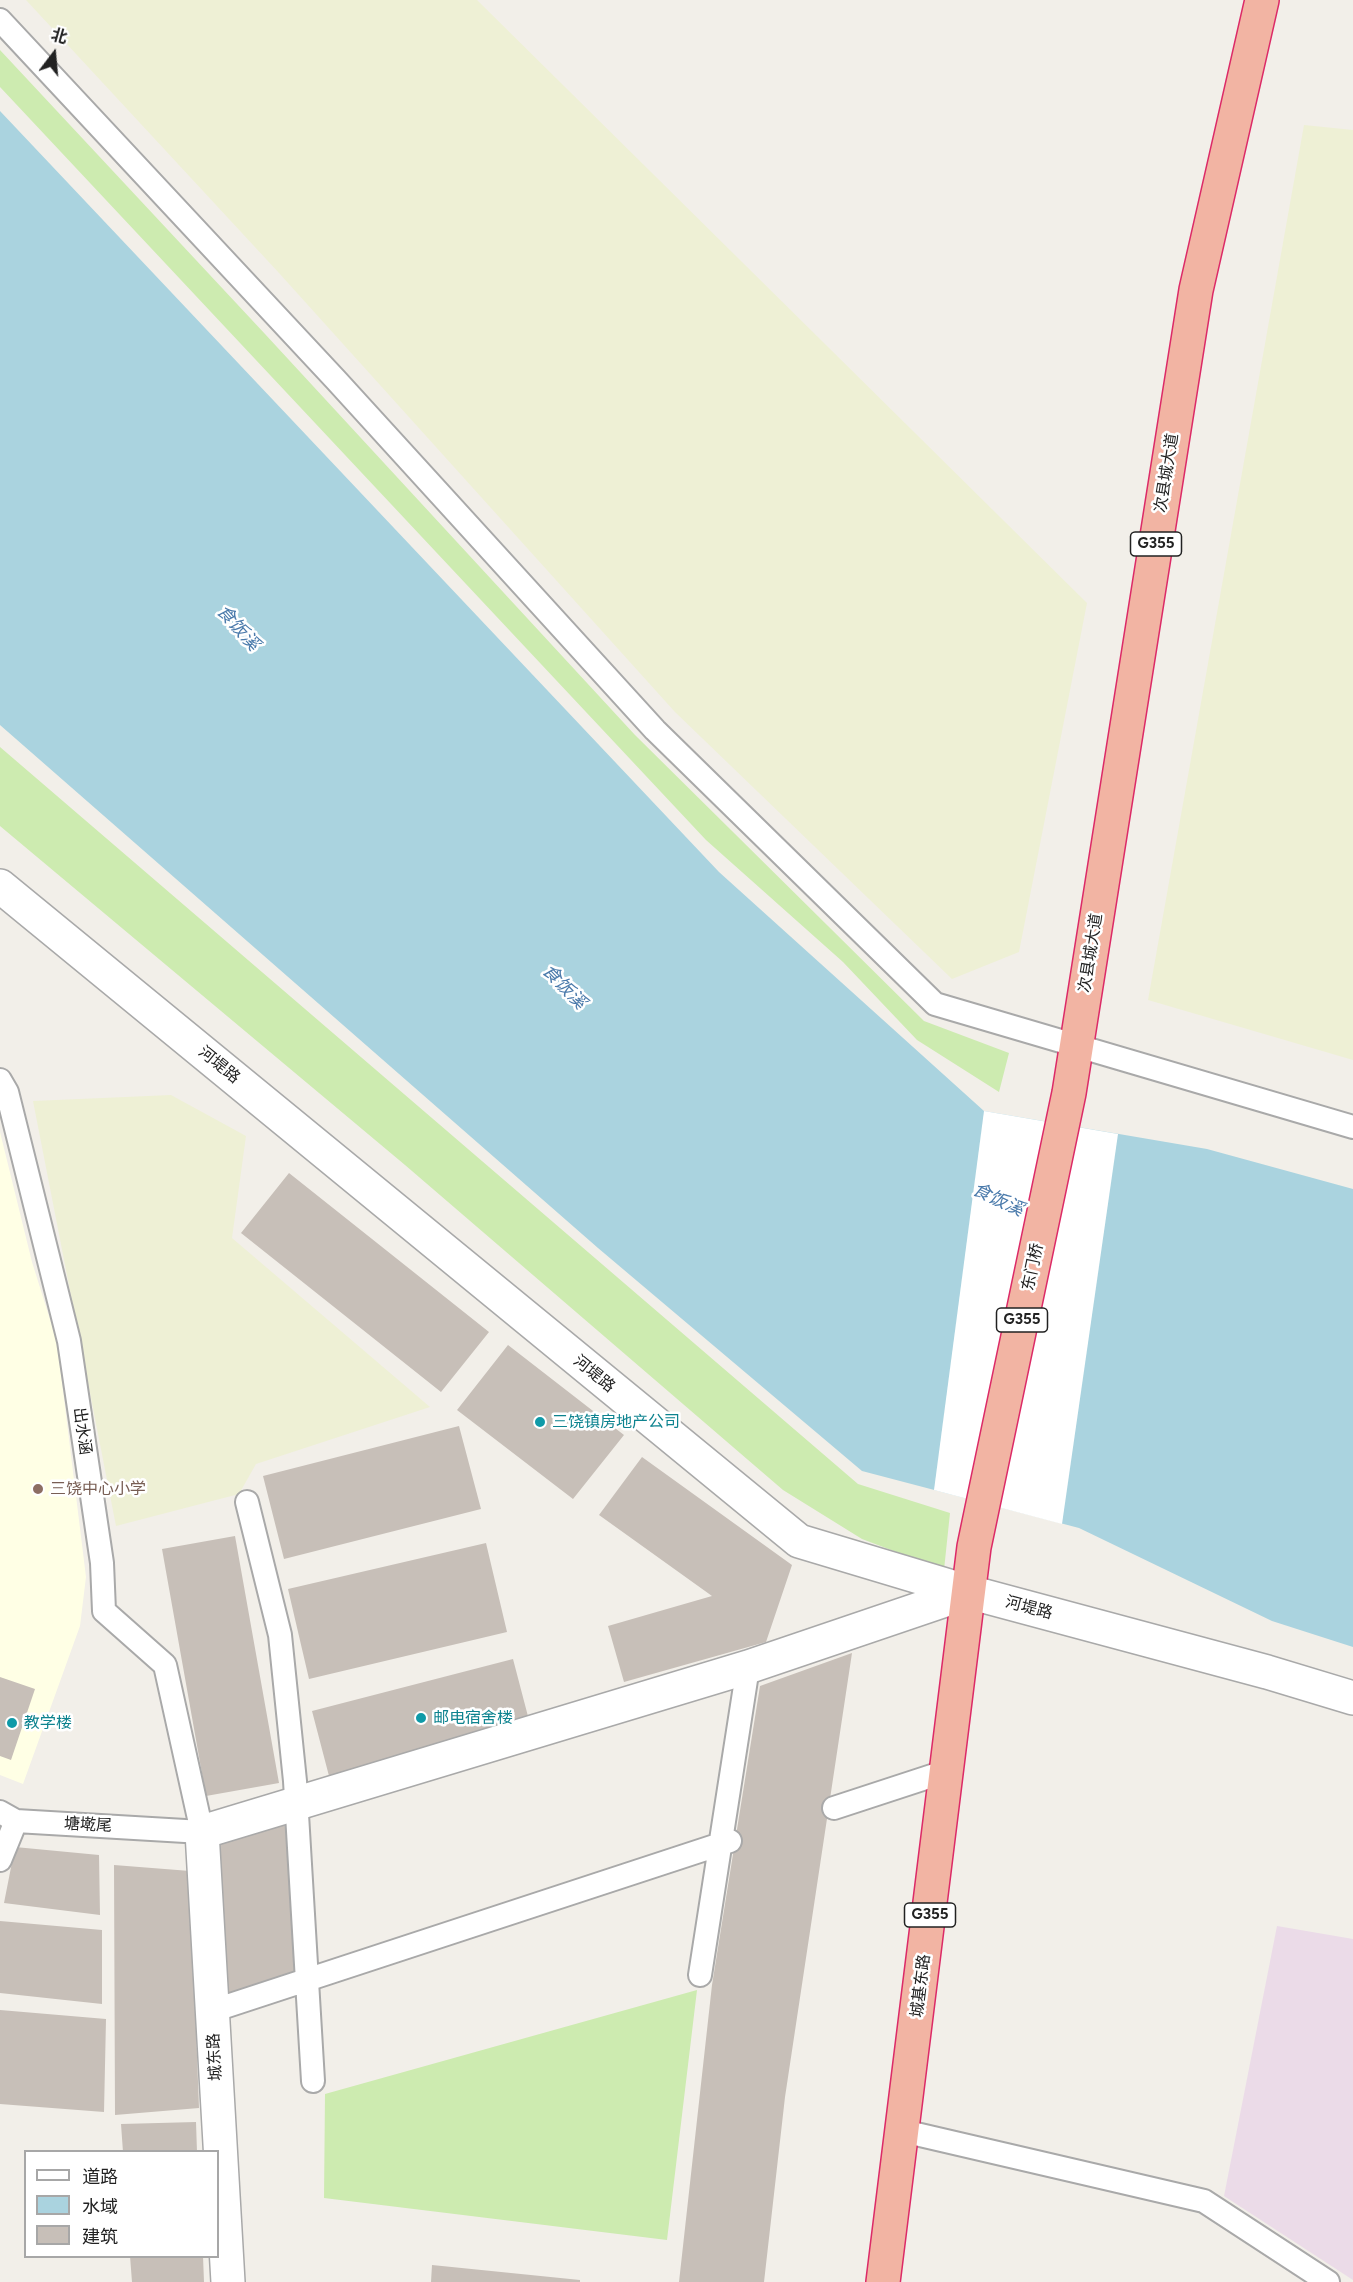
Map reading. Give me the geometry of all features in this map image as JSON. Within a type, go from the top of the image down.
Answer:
[{"type":"highway","name":"次县城大道","points":[[1069,1093],[1196,290],[1262,0]]},
{"type":"highway","name":"东门桥","points":[[975,1547],[1069,1093]]},
{"type":"highway","name":"城基东路","points":[[884,2282],[975,1547]]},
{"type":"street","name":"河堤路","points":[[0,886],[799,1542],[969,1592],[1267,1672],[1353,1698]]},
{"type":"street","points":[[201,1832],[748,1667],[969,1592]]},
{"type":"street","name":"城东路","points":[[201,1832],[228,2282]]},
{"type":"lane","points":[[0,20],[336,380],[655,730],[935,1004],[1353,1128]]},
{"type":"lane","name":"出水涵","points":[[0,1080],[7,1092],[69,1341],[102,1563],[104,1611],[165,1665],[201,1832]]},
{"type":"lane","points":[[247,1502],[280,1635],[295,1804],[313,2081]]},
{"type":"lane","points":[[700,1975],[725,1843],[748,1667]]},
{"type":"lane","points":[[834,1808],[948,1771]]},
{"type":"lane","name":"塘墘尾","points":[[0,1860],[8,1817],[201,1832]]},
{"type":"lane","points":[[213,2011],[725,1843]]},
{"type":"lane","points":[[903,2131],[1204,2201],[1328,2282]]},
{"type":"shaded area","points":[[26,0],[477,0],[1087,603],[1019,952],[952,979],[675,712],[279,273]]},
{"type":"shaded area","points":[[1304,125],[1353,130],[1353,1060],[1148,1000]]},
{"type":"shaded area","points":[[171,1095],[246,1136],[232,1238],[430,1407],[256,1464],[239,1494],[116,1526],[33,1101]]},
{"type":"shaded area","name":"三饶中心小学","points":[[0,1132],[32,1262],[57,1342],[86,1577],[80,1626],[23,1784],[0,1775]]},
{"type":"shaded area","points":[[1277,1926],[1353,1939],[1353,2280],[1224,2196]]},
{"type":"green space","points":[[0,50],[635,735],[924,1021],[1009,1053],[999,1092],[917,1040],[843,962],[706,840],[0,87]]},
{"type":"green space","points":[[0,747],[858,1484],[950,1513],[944,1570],[862,1539],[783,1490],[405,1165],[0,826]]},
{"type":"green space","points":[[697,1990],[667,2240],[324,2198],[325,2094]]},
{"type":"water","name":"食饭溪","points":[[0,111],[719,872],[984,1111],[1207,1149],[1353,1189],[1353,1647],[1272,1621],[1079,1528],[862,1471],[598,1248],[0,725]]},
{"type":"pier","points":[[984,1111],[1118,1134],[1062,1524],[934,1490]]},
{"type":"building","points":[[289,1173],[489,1332],[441,1392],[241,1233]]},
{"type":"building","name":"三饶镇房地产公司","points":[[508,1345],[624,1435],[573,1499],[457,1410]]},
{"type":"building","points":[[459,1426],[481,1509],[284,1559],[263,1476]]},
{"type":"building","points":[[642,1457],[792,1565],[766,1642],[624,1682],[608,1626],[712,1596],[599,1515]]},
{"type":"building","points":[[235,1536],[279,1783],[206,1796],[162,1549]]},
{"type":"building","points":[[486,1543],[507,1632],[309,1679],[288,1589]]},
{"type":"building","points":[[852,1653],[785,2097],[764,2282],[679,2282],[712,1985],[760,1686]]},
{"type":"building","name":"邮电宿舍楼","points":[[513,1659],[530,1724],[329,1776],[312,1711]]},
{"type":"building","name":"教学楼","points":[[0,1677],[35,1689],[11,1760],[0,1756]]},
{"type":"building","points":[[286,1822],[297,1976],[223,1995],[215,1842]]},
{"type":"building","points":[[15,1847],[99,1855],[100,1915],[4,1903]]},
{"type":"building","points":[[114,1865],[190,1871],[199,2108],[115,2115]]},
{"type":"building","points":[[0,1921],[102,1930],[102,2004],[0,1993]]},
{"type":"building","points":[[0,2010],[106,2019],[104,2112],[0,2104]]},
{"type":"building","points":[[196,2122],[197,2150],[123,2150],[121,2124]]},
{"type":"building","points":[[130,2258],[203,2258],[204,2282],[132,2282]]},
{"type":"building","points":[[432,2265],[580,2280],[580,2282],[431,2282]]},
{"type":"place","name":"三饶镇房地产公司","points":[[540,1422]]},
{"type":"place","name":"三饶中心小学","points":[[38,1489]]},
{"type":"place","name":"邮电宿舍楼","points":[[421,1718]]},
{"type":"place","name":"教学楼","points":[[12,1723]]}]
